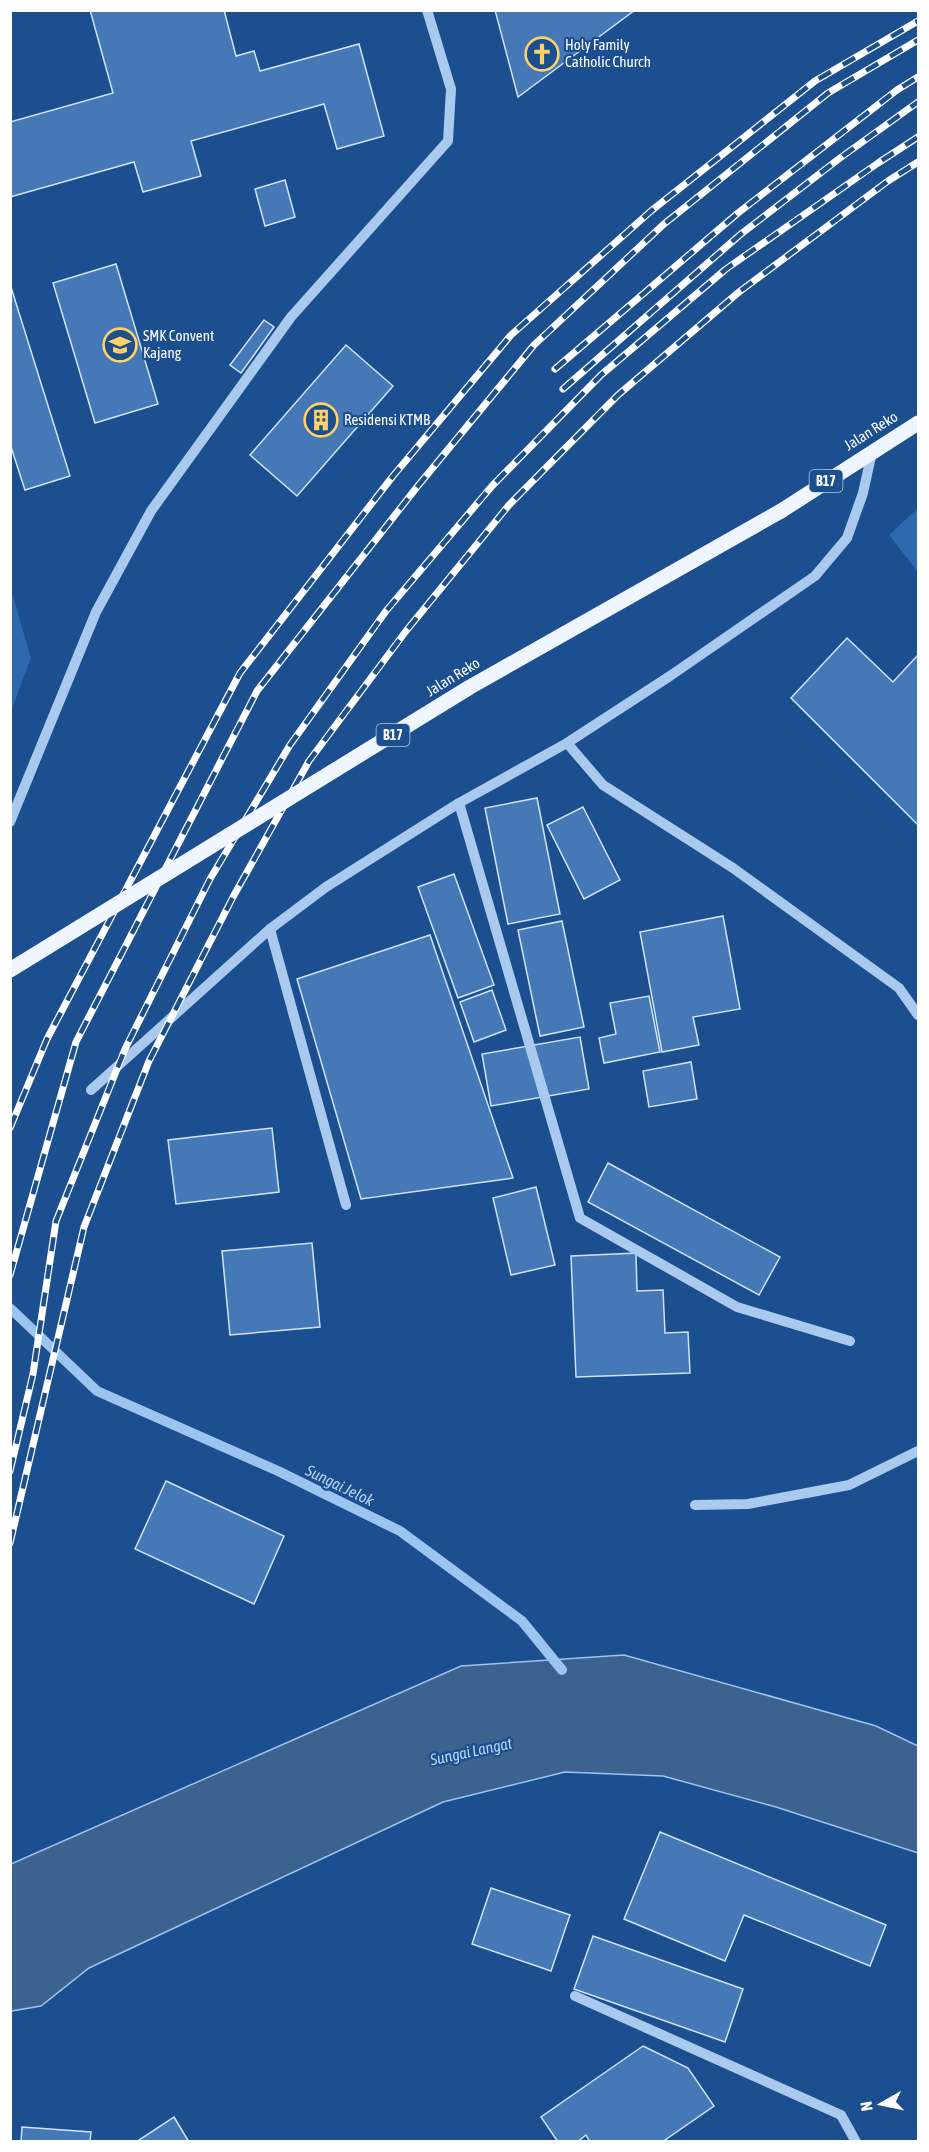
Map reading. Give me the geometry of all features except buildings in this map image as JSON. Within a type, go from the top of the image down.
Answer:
[{"type":"main road","name":"Jalan Reko","points":[[10,970],[471,687],[781,511],[918,423]]},
{"type":"street","points":[[10,822],[96,612],[151,511],[291,317],[448,141],[451,89],[427,10]]},
{"type":"street","points":[[91,1090],[270,929],[326,886],[459,803],[567,743],[670,676],[815,576],[847,538],[863,493],[872,452]]},
{"type":"street","points":[[567,743],[603,785],[733,868],[899,988],[918,1015]]},
{"type":"street","points":[[459,803],[580,1218],[737,1307],[850,1341]]},
{"type":"street","points":[[270,929],[346,1205]]},
{"type":"street","points":[[695,1505],[748,1504],[849,1485],[918,1451]]},
{"type":"street","points":[[575,1996],[841,2115],[856,2142]]},
{"type":"shaded area","points":[[918,508],[918,572],[889,535]]},
{"type":"shaded area","points":[[11,590],[31,658],[10,711]]},
{"type":"water","name":"Sungai Langat","points":[[624,1655],[876,1726],[918,1746],[918,1853],[776,1807],[663,1776],[565,1772],[443,1802],[89,1968],[41,2006],[11,2011],[11,1864],[461,1666]]},
{"type":"waterway","name":"Sungai Jelok","points":[[10,1308],[97,1391],[278,1471],[400,1531],[522,1621],[562,1670]]},
{"type":"railway","points":[[10,1128],[47,1039],[240,673],[393,476],[511,335],[651,211],[815,81],[918,21]]},
{"type":"railway","points":[[10,1275],[76,1042],[257,691],[417,487],[534,345],[664,224],[828,93],[918,40]]},
{"type":"railway","points":[[555,369],[738,213],[897,90],[918,77]]},
{"type":"railway","points":[[563,389],[741,234],[918,102]]},
{"type":"railway","points":[[10,1471],[33,1374],[56,1221],[125,1049],[210,879],[290,745],[386,611],[492,486],[601,375],[726,269],[918,137]]},
{"type":"railway","points":[[10,1543],[84,1227],[149,1061],[233,897],[309,761],[406,631],[509,505],[618,395],[739,292],[888,181],[918,162]]},
{"type":"place","name":"Holy Family Catholic Church","points":[[542,54]]},
{"type":"place","name":"SMK Convent Kajang","points":[[120,345]]},
{"type":"place","name":"Residensi KTMB","points":[[321,420]]}]
